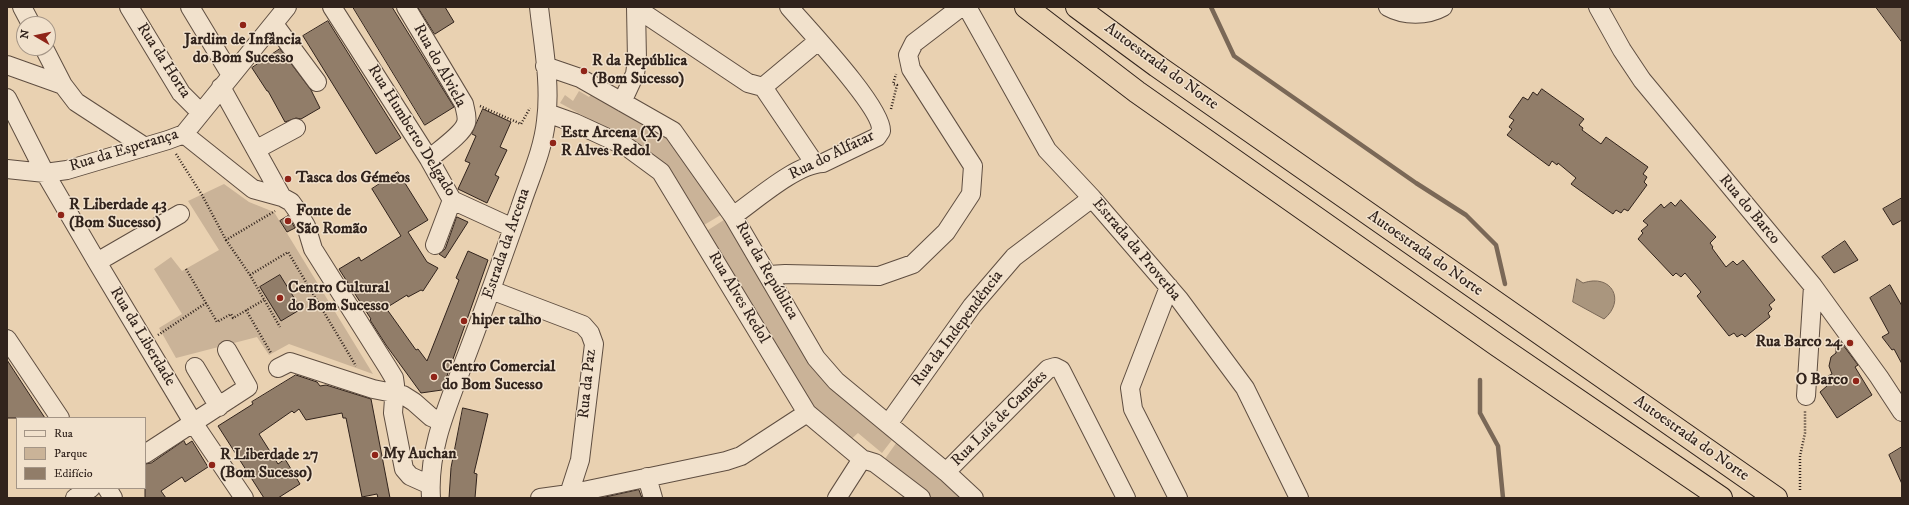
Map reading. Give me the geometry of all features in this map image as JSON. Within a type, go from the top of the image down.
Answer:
[{"type":"highway","name":"Autoestrada do Norte","points":[[1026,7],[1137,92],[1491,340],[1721,498]]},
{"type":"highway","name":"Autoestrada do Norte","points":[[1077,7],[1157,66],[1776,498]]},
{"type":"street","points":[[22,7],[27,16]]},
{"type":"street","name":"Rua da Horta","points":[[129,7],[181,93],[200,112]]},
{"type":"street","points":[[190,7],[226,81],[256,149],[284,198],[296,209],[306,226],[313,249],[394,378],[393,412],[404,469],[410,476],[430,492]]},
{"type":"street","name":"Rua da Esperança","points":[[7,169],[45,173],[67,170],[176,137],[200,112],[287,7]]},
{"type":"street","name":"Rua Humberto Delgado","points":[[332,7],[429,159],[452,200],[513,228]]},
{"type":"street","name":"Rua do Alviela","points":[[406,7],[464,104],[466,115],[466,124],[461,131],[429,159]]},
{"type":"street","name":"Estrada da Arcena","points":[[430,492],[436,439],[491,290],[540,150],[547,106],[545,66],[539,7]]},
{"type":"street","points":[[636,7],[748,83],[763,87],[815,164]]},
{"type":"street","points":[[622,102],[636,74],[636,7]]},
{"type":"street","name":"Rua do Alfatar","points":[[733,216],[797,170],[815,164],[823,164],[877,137],[880,134],[882,127],[856,85],[789,7]]},
{"type":"street","points":[[769,276],[785,274],[879,276],[913,264],[946,232],[971,194],[973,166],[911,69],[908,55],[914,43],[961,7]]},
{"type":"street","name":"Estrada da Proverba","points":[[967,7],[1047,150],[1092,198],[1169,287],[1245,388],[1298,498]]},
{"type":"street","points":[[1388,7],[1403,13],[1416,14],[1443,7]]},
{"type":"street","name":"Rua do Barco","points":[[1598,7],[1622,50],[1642,80],[1813,286],[1879,377],[1902,412]]},
{"type":"street","points":[[274,24],[317,82]]},
{"type":"street","points":[[763,87],[818,41]]},
{"type":"street","points":[[48,56],[63,85],[76,102],[146,147]]},
{"type":"street","points":[[7,65],[63,85]]},
{"type":"street","name":"Rua da República","points":[[545,66],[580,78],[673,131],[733,216],[816,358],[826,371],[836,381],[946,472],[974,498]]},
{"type":"street","name":"Rua da Liberdade","points":[[7,98],[45,173],[97,262],[194,424],[244,498]]},
{"type":"street","name":"Rua Alves Redol","points":[[547,106],[575,123],[627,147],[661,172],[807,413],[862,459],[875,463],[921,498]]},
{"type":"street","points":[[256,149],[296,128]]},
{"type":"street","points":[[176,137],[253,189],[284,198]]},
{"type":"street","name":"Rua da Independência","points":[[888,424],[972,306],[1014,257],[1092,198]]},
{"type":"street","points":[[435,245],[452,200]]},
{"type":"street","points":[[97,262],[180,214]]},
{"type":"street","points":[[1806,396],[1813,286]]},
{"type":"street","points":[[1169,287],[1130,388],[1133,409],[1178,498]]},
{"type":"street","name":"Rua da Paz","points":[[491,290],[584,325],[590,333],[594,344],[580,460],[569,496]]},
{"type":"street","points":[[7,339],[59,417]]},
{"type":"street","points":[[146,453],[194,424],[248,387],[227,350]]},
{"type":"street","points":[[279,368],[290,362],[384,392],[409,397],[424,412],[442,422]]},
{"type":"street","points":[[195,367],[219,407]]},
{"type":"street","name":"Rua Luís de Camões","points":[[946,472],[1048,369],[1055,367],[1061,370],[1126,498]]},
{"type":"street","points":[[540,498],[569,496],[647,477],[726,461],[741,456],[807,413]]},
{"type":"street","points":[[837,498],[862,459]]},
{"type":"street","points":[[647,477],[653,498]]},
{"type":"street","points":[[75,498],[89,489]]},
{"type":"street","points":[[108,489],[113,498]]},
{"type":"path","points":[[890,110],[897,86],[893,84],[898,67]]},
{"type":"path","points":[[464,104],[482,106],[521,124],[534,103],[547,106]]},
{"type":"path","points":[[176,137],[202,194],[226,240],[250,275],[280,327]]},
{"type":"path","points":[[226,240],[273,214],[284,198]]},
{"type":"path","points":[[250,275],[288,252],[357,369],[351,382]]},
{"type":"path","points":[[186,269],[217,322],[231,314],[234,318],[264,300]]},
{"type":"path","points":[[146,344],[206,303]]},
{"type":"path","points":[[246,310],[279,368]]},
{"type":"path","points":[[1800,490],[1800,456],[1804,433],[1806,396]]},
{"type":"green space","points":[[579,91],[589,97],[593,92],[660,128],[724,213],[704,225],[685,193],[679,194],[611,131],[560,103],[565,95],[573,101]]},
{"type":"green space","points":[[224,184],[249,202],[274,212],[373,374],[289,344],[269,355],[257,337],[176,358],[159,328],[182,314],[154,269],[171,257],[182,271],[219,250],[188,201]]},
{"type":"green space","points":[[727,218],[814,364],[895,436],[882,453],[858,433],[848,442],[802,396],[705,232]]},
{"type":"green space","points":[[899,439],[964,498],[925,498],[882,463]]},
{"type":"shaded area","points":[[1577,279],[1583,283],[1593,281],[1602,282],[1613,290],[1615,297],[1614,304],[1611,312],[1604,319],[1573,302]]},
{"type":"building","points":[[353,7],[392,7],[454,107],[425,125]]},
{"type":"building","points":[[418,7],[445,7],[454,22],[435,34]]},
{"type":"building","points":[[1876,7],[1902,7],[1902,42]]},
{"type":"building","points":[[328,21],[401,138],[376,154],[303,36]]},
{"type":"building","points":[[280,49],[311,90],[320,108],[301,119],[296,118],[285,122],[268,91],[252,68]]},
{"type":"building","points":[[1542,89],[1584,119],[1579,125],[1583,128],[1582,130],[1601,144],[1606,137],[1648,167],[1643,174],[1647,177],[1644,182],[1647,185],[1628,211],[1624,209],[1621,213],[1616,210],[1613,214],[1571,184],[1576,178],[1558,163],[1557,165],[1552,161],[1549,166],[1507,135],[1512,129],[1509,127],[1514,120],[1509,117],[1523,97],[1528,100],[1533,92],[1537,95]]},
{"type":"building","points":[[483,109],[511,122],[500,147],[507,150],[495,175],[499,177],[487,203],[458,189],[470,163],[465,161],[476,136],[472,134]]},
{"type":"building","points":[[398,172],[428,220],[408,232],[427,262],[438,268],[423,291],[421,290],[408,297],[407,295],[386,308],[416,350],[418,349],[427,361],[459,280],[456,278],[468,251],[488,260],[442,390],[421,393],[386,345],[339,269],[359,257],[361,261],[401,236],[372,189]]},
{"type":"building","points":[[1902,198],[1902,220],[1893,225],[1883,209]]},
{"type":"building","points":[[1681,200],[1716,237],[1710,243],[1726,267],[1733,261],[1737,265],[1743,260],[1775,300],[1769,305],[1772,309],[1768,313],[1770,317],[1745,337],[1742,334],[1737,337],[1734,333],[1729,336],[1697,296],[1701,292],[1685,273],[1681,277],[1676,273],[1673,276],[1638,239],[1643,233],[1641,231],[1648,225],[1643,221],[1661,204],[1664,208],[1671,202],[1675,206]]},
{"type":"building","points":[[288,216],[295,228],[287,232],[280,221]]},
{"type":"building","points":[[457,217],[468,222],[445,258],[439,254],[445,249]]},
{"type":"building","points":[[1845,241],[1858,260],[1834,273],[1822,257]]},
{"type":"building","name":"Centro Cultural do Bom Sucesso","points":[[280,275],[301,309],[281,321],[260,287]]},
{"type":"building","points":[[1890,285],[1902,306],[1902,364],[1894,349],[1892,350],[1882,337],[1889,333],[1870,298]]},
{"type":"building","name":"O Barco","points":[[1840,341],[1858,365],[1855,367],[1872,395],[1837,418],[1820,392],[1827,386],[1828,376],[1832,374],[1829,366],[1831,357],[1836,353],[1836,344]]},
{"type":"building","points":[[7,360],[44,417],[7,418]]},
{"type":"building","points":[[296,375],[317,382],[320,386],[326,385],[371,399],[390,498],[378,498],[377,494],[362,497],[346,418],[343,418],[342,413],[306,420],[299,409],[294,413],[292,411],[259,434],[278,464],[285,459],[300,484],[278,498],[264,498],[218,426],[253,404],[252,402]]},
{"type":"building","points":[[463,408],[488,414],[474,473],[477,474],[475,498],[449,498],[451,468]]},
{"type":"building","points":[[184,441],[186,445],[192,441],[208,467],[185,482],[182,477],[161,491],[166,498],[145,498],[146,464],[151,463]]},
{"type":"building","points":[[1902,447],[1902,484],[1889,455]]},
{"type":"building","points":[[639,490],[642,498],[601,498]]},
{"type":"waterway","points":[[1211,7],[1234,56],[1416,183],[1466,215],[1496,245],[1505,284]]},
{"type":"waterway","points":[[1480,380],[1480,413],[1498,446],[1503,498]]},
{"type":"place","name":"Jardim de Infância do Bom Sucesso","points":[[243,25]]},
{"type":"place","name":"R da República (Bom Sucesso)","points":[[584,71]]},
{"type":"place","name":"Estr Arcena (X) R Alves Redol","points":[[553,143]]},
{"type":"place","name":"Tasca dos Gémeos","points":[[288,179]]},
{"type":"place","name":"R Liberdade 43 (Bom Sucesso)","points":[[61,215]]},
{"type":"place","name":"Fonte de São Romão","points":[[288,221]]},
{"type":"place","name":"Centro Cultural do Bom Sucesso","points":[[280,298]]},
{"type":"place","name":"hiper talho","points":[[464,321]]},
{"type":"place","name":"Rua Barco 24","points":[[1850,343]]},
{"type":"place","name":"Centro Comercial do Bom Sucesso","points":[[434,377]]},
{"type":"place","name":"O Barco","points":[[1856,381]]},
{"type":"place","name":"My Auchan","points":[[375,455]]},
{"type":"place","name":"R Liberdade 27 (Bom Sucesso)","points":[[212,465]]}]
